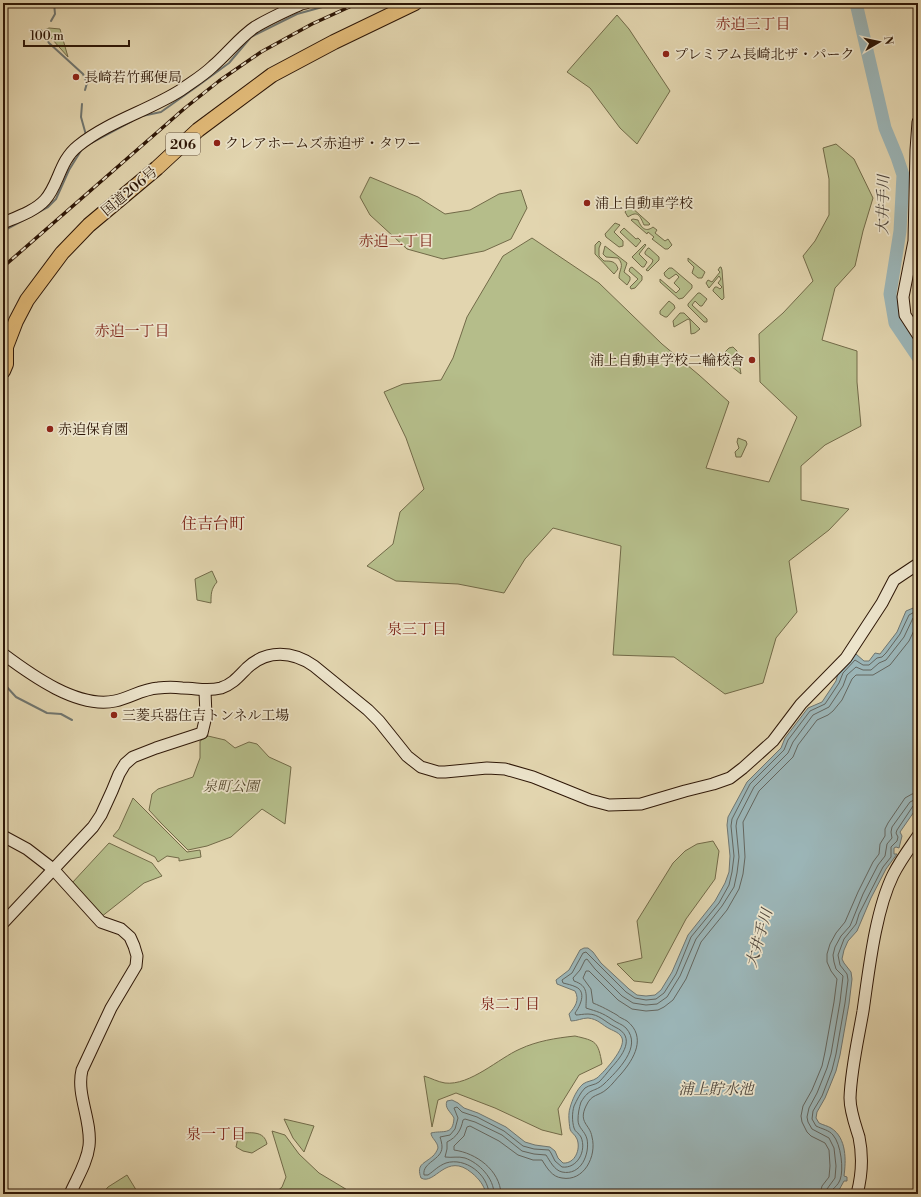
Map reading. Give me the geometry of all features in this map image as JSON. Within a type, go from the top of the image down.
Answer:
[{"type":"highway","name":"国道206号","points":[[3,371],[6,364],[5,349],[16,321],[27,300],[62,252],[89,225],[198,130],[272,75],[334,42],[415,3]]},
{"type":"street","points":[[3,223],[35,208],[46,199],[53,187],[59,171],[77,146],[111,125],[147,109],[180,90],[212,68],[254,28],[293,7],[306,3]]},
{"type":"street","points":[[918,122],[914,241],[903,297],[905,315],[918,335]]},
{"type":"street","points":[[3,654],[24,670],[57,690],[89,700],[103,702],[115,701],[136,692],[158,688],[183,688],[206,691],[222,688],[232,683],[250,666],[261,659],[283,654],[293,655],[306,660],[368,710],[379,721],[407,756],[420,767],[438,772],[487,768],[505,769],[533,777],[590,800],[609,805],[641,804],[730,778],[743,768],[773,741],[801,704],[846,658],[868,626],[894,580],[918,564]]},
{"type":"street","points":[[3,923],[93,827],[101,815],[125,764],[133,758],[150,750],[202,734],[206,716],[206,691]]},
{"type":"street","points":[[3,836],[27,849],[53,869],[101,922],[121,929],[130,936],[137,956],[136,966],[111,1008],[80,1077],[80,1086],[89,1133],[89,1145],[86,1161],[70,1194]]},
{"type":"street","points":[[856,1194],[861,1176],[862,1159],[852,1111],[851,1089],[852,1073],[864,1000],[878,922],[886,894],[893,875],[905,854],[918,836]]},
{"type":"green space","points":[[617,15],[629,29],[670,91],[637,144],[620,128],[590,88],[567,72]]},
{"type":"green space","points":[[49,28],[60,29],[68,57],[44,30]]},
{"type":"green space","points":[[836,144],[854,159],[873,198],[863,231],[855,266],[835,288],[822,340],[857,351],[857,382],[861,426],[825,445],[801,466],[801,500],[849,509],[829,530],[789,561],[797,612],[776,638],[763,683],[725,694],[674,657],[613,655],[621,546],[553,528],[525,559],[504,593],[458,584],[396,581],[367,566],[393,544],[400,512],[424,489],[406,438],[384,392],[403,384],[441,380],[453,358],[467,317],[503,256],[532,238],[599,283],[662,344],[729,402],[706,468],[769,482],[797,417],[760,382],[759,334],[783,313],[813,281],[803,256],[815,241],[829,215],[829,179],[823,148]]},
{"type":"green space","points":[[370,177],[418,197],[445,214],[470,210],[499,194],[521,190],[527,208],[511,239],[484,251],[443,259],[407,249],[370,215],[360,197]]},
{"type":"green space","points":[[631,207],[650,224],[644,225],[640,217],[636,214],[628,217],[625,212]]},
{"type":"green space","points":[[631,220],[638,220],[642,227],[646,229],[653,227],[657,230],[655,233],[665,241],[668,239],[672,245],[668,249],[665,249],[652,239],[654,237],[648,232],[647,234]]},
{"type":"green space","points":[[615,223],[620,225],[614,232],[623,241],[623,246],[619,247],[606,237],[605,234]]},
{"type":"green space","points":[[624,228],[636,239],[638,238],[641,241],[636,247],[620,232]]},
{"type":"green space","points":[[599,241],[601,243],[599,248],[599,256],[604,261],[611,261],[616,264],[618,269],[614,274],[595,254],[595,245]]},
{"type":"green space","points":[[645,244],[646,245],[639,254],[647,262],[644,267],[642,267],[632,257]]},
{"type":"green space","points":[[605,246],[627,263],[624,272],[630,277],[630,280],[627,285],[619,278],[621,265],[620,261],[618,258],[606,257],[603,254]]},
{"type":"green space","points":[[648,248],[659,257],[659,260],[648,271],[646,270],[653,260],[645,254]]},
{"type":"green space","points":[[688,258],[705,272],[702,278],[698,278],[692,273],[694,267],[688,261]]},
{"type":"green space","points":[[632,267],[642,276],[642,280],[635,288],[631,289],[630,287],[638,279],[629,271]]},
{"type":"green space","points":[[720,267],[722,270],[724,298],[722,300],[713,291],[715,287],[720,289],[722,287],[718,283],[721,279],[719,276],[709,288],[706,283],[708,280],[712,282],[720,272],[718,270]]},
{"type":"green space","points":[[669,268],[672,268],[692,285],[692,288],[683,298],[679,299],[660,282],[660,279],[676,293],[680,289],[674,283],[679,277],[676,274],[669,279],[665,276],[664,273]]},
{"type":"green space","points":[[698,293],[707,299],[702,306],[695,301],[692,305],[707,319],[707,322],[704,322],[688,306],[688,304]]},
{"type":"green space","points":[[669,301],[675,308],[667,317],[665,317],[660,314],[660,311]]},
{"type":"green space","points":[[680,313],[684,313],[700,329],[691,334],[690,320],[688,319],[674,327],[673,321]]},
{"type":"green space","points":[[733,347],[737,351],[741,374],[731,366],[725,352],[729,348]]},
{"type":"green space","points":[[738,438],[746,441],[747,444],[741,457],[736,457],[735,452],[739,448],[737,442]]},
{"type":"green space","points":[[212,571],[217,582],[212,592],[211,603],[197,600],[195,579]]},
{"type":"green space","name":"泉町公園","points":[[208,736],[225,740],[235,748],[249,742],[257,744],[269,757],[291,767],[285,824],[262,809],[231,837],[207,846],[188,850],[149,810],[152,794],[158,789],[193,777],[200,758],[200,741]]},
{"type":"green space","points":[[133,798],[187,852],[200,850],[201,857],[179,861],[179,858],[167,856],[158,862],[155,857],[113,836],[119,829]]},
{"type":"green space","points":[[713,841],[719,851],[715,879],[686,919],[652,983],[634,981],[617,964],[642,958],[637,921],[673,863],[685,851],[697,844]]},
{"type":"green space","points":[[109,843],[152,863],[162,876],[144,883],[101,917],[72,883]]},
{"type":"green space","points":[[575,1036],[588,1039],[595,1043],[599,1051],[602,1064],[579,1075],[558,1109],[562,1135],[542,1130],[495,1108],[456,1093],[438,1100],[432,1127],[424,1076],[440,1082],[455,1083],[474,1076],[526,1046],[547,1040]]},
{"type":"green space","points":[[284,1119],[314,1126],[304,1152],[293,1138]]},
{"type":"green space","points":[[272,1131],[285,1135],[299,1154],[319,1173],[354,1194],[274,1194],[282,1187],[286,1177]]},
{"type":"green space","points":[[239,1133],[260,1134],[263,1136],[267,1144],[252,1153],[243,1151],[236,1147]]},
{"type":"green space","points":[[127,1175],[138,1193],[102,1194],[108,1187]]},
{"type":"water","name":"浦上貯水池","points":[[918,606],[918,806],[900,832],[902,836],[899,848],[894,848],[894,854],[897,854],[886,869],[871,898],[857,931],[848,941],[844,950],[842,959],[851,972],[852,979],[849,1004],[836,1071],[825,1098],[817,1112],[816,1118],[819,1123],[836,1132],[843,1144],[845,1157],[844,1176],[847,1177],[847,1181],[844,1181],[839,1190],[832,1194],[486,1194],[479,1180],[463,1167],[448,1167],[431,1178],[421,1178],[420,1167],[434,1155],[438,1148],[431,1133],[447,1131],[452,1128],[454,1118],[448,1110],[446,1103],[447,1101],[452,1100],[464,1108],[478,1113],[506,1127],[525,1142],[550,1147],[555,1151],[558,1158],[563,1163],[567,1163],[574,1158],[578,1143],[570,1126],[569,1113],[572,1102],[581,1086],[597,1078],[609,1065],[621,1047],[622,1038],[617,1032],[595,1020],[586,1018],[571,1021],[569,1014],[577,1000],[575,991],[557,984],[556,980],[569,970],[580,950],[588,948],[601,963],[637,995],[655,995],[661,990],[672,972],[688,935],[715,901],[725,883],[729,872],[730,856],[727,825],[728,817],[747,782],[781,748],[785,738],[808,708],[822,702],[836,681],[839,670],[856,654],[864,661],[869,661],[875,653],[880,654],[897,632],[906,611]]},
{"type":"waterway","points":[[51,21],[55,14],[54,3]]},
{"type":"waterway","points":[[142,116],[161,112],[199,85],[229,63],[251,37],[297,14],[326,6],[331,3]]},
{"type":"waterway","name":"大井手川","points":[[856,3],[885,128],[903,175],[900,231],[890,294],[895,323],[918,357]]},
{"type":"waterway","points":[[41,30],[49,43],[83,74],[87,83],[85,90]]},
{"type":"waterway","points":[[82,104],[81,117],[86,135]]},
{"type":"waterway","points":[[91,143],[132,121]]},
{"type":"waterway","points":[[3,231],[48,207],[56,199],[69,170],[82,149]]},
{"type":"waterway","points":[[5,685],[16,697],[47,713],[61,714],[72,720]]},
{"type":"railway","points":[[3,267],[185,108],[219,81],[261,52],[312,24],[358,3]]},
{"type":"place","name":"プレミアム長崎北ザ・パーク","points":[[666,54]]},
{"type":"place","name":"長崎若竹郵便局","points":[[76,77]]},
{"type":"place","name":"クレアホームズ赤迫ザ・タワー","points":[[217,143]]},
{"type":"place","name":"浦上自動車学校","points":[[587,203]]},
{"type":"place","name":"浦上自動車学校二輪校舎","points":[[752,360]]},
{"type":"place","name":"赤迫保育園","points":[[50,429]]},
{"type":"place","name":"三菱兵器住吉トンネル工場","points":[[114,715]]},
{"type":"district","name":"赤迫三丁目","points":[[753,24]]},
{"type":"district","name":"赤迫二丁目","points":[[396,241]]},
{"type":"district","name":"赤迫一丁目","points":[[132,331]]},
{"type":"district","name":"住吉台町","points":[[213,523]]},
{"type":"district","name":"泉三丁目","points":[[417,629]]},
{"type":"district","name":"泉二丁目","points":[[510,1004]]},
{"type":"district","name":"泉一丁目","points":[[216,1134]]}]
